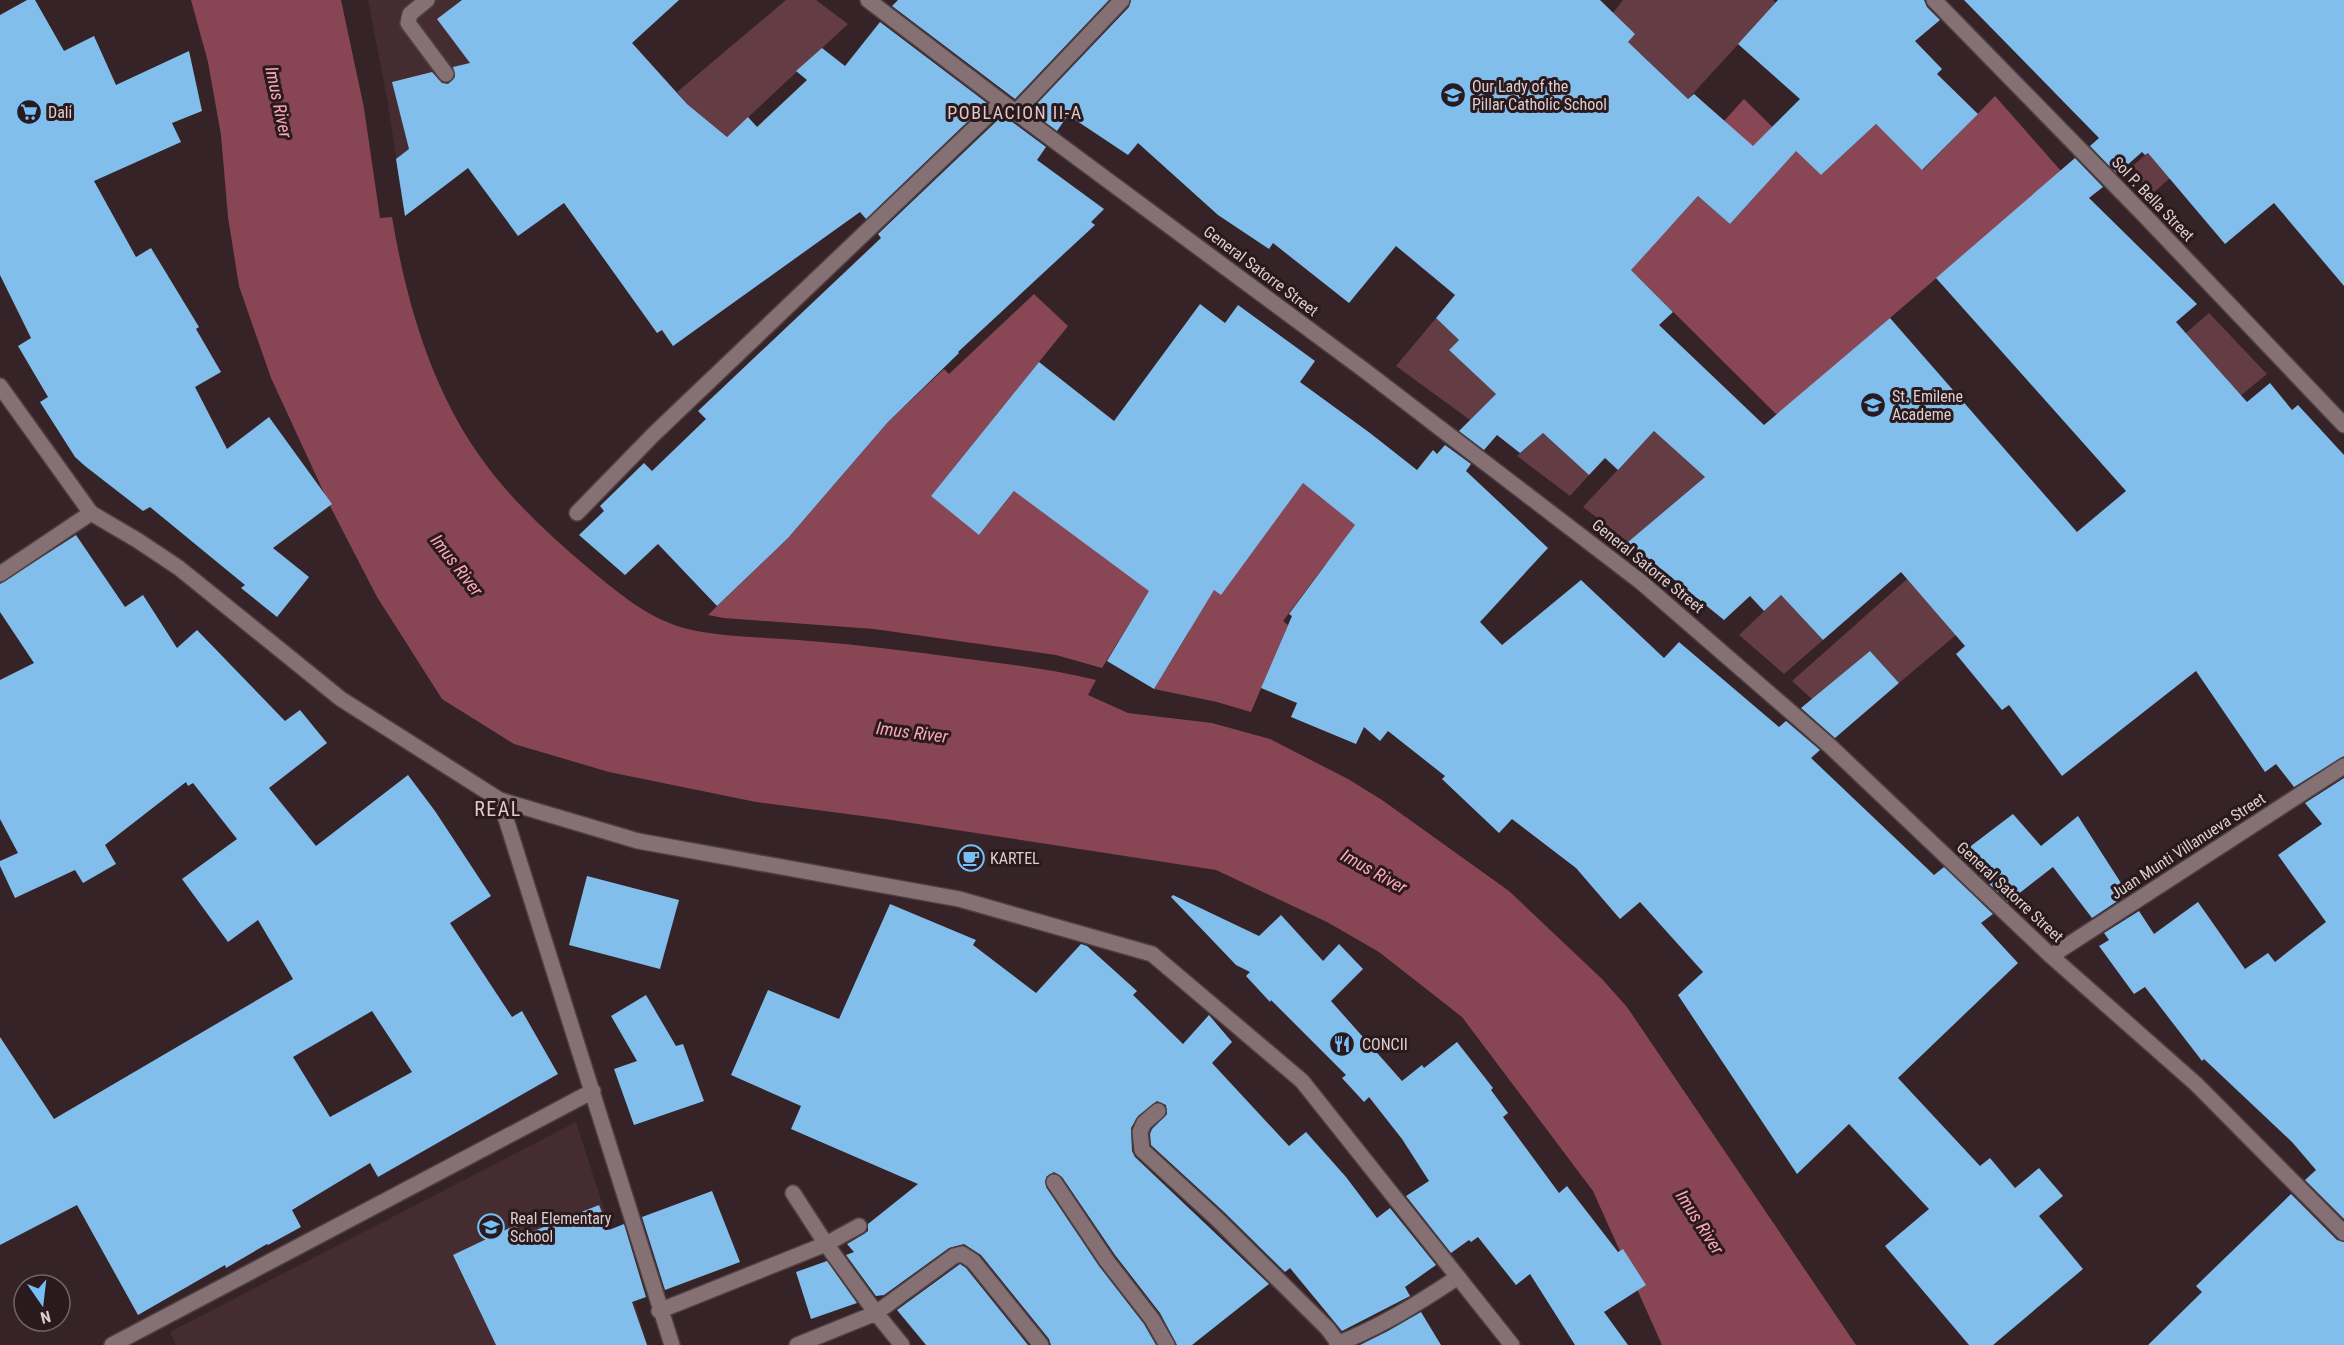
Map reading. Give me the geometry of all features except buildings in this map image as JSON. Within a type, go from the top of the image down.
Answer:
[{"type":"street","points":[[427,0],[410,14],[408,23],[446,74]]},
{"type":"street","name":"General Satorre Street","points":[[868,0],[1364,370],[1641,582],[1830,746],[2051,956],[2196,1084],[2344,1233]]},
{"type":"street","points":[[1016,112],[1122,0]]},
{"type":"street","name":"Sol P. Bella Street","points":[[1934,0],[2144,215],[2344,425]]},
{"type":"street","points":[[577,513],[609,483],[654,434],[1002,102]]},
{"type":"street","points":[[0,386],[91,513],[179,568],[341,699],[500,800],[638,842],[959,899],[1152,954],[1302,1081],[1512,1345]]},
{"type":"street","points":[[0,574],[91,513]]},
{"type":"street","name":"Juan Munti Villanueva Street","points":[[2051,956],[2344,766]]},
{"type":"street","points":[[500,800],[659,1311],[672,1345]]},
{"type":"street","points":[[111,1345],[592,1091]]},
{"type":"street","points":[[1158,1111],[1144,1123],[1140,1132],[1143,1150],[1217,1219],[1327,1328],[1337,1344],[1364,1334],[1386,1322],[1458,1277]]},
{"type":"street","points":[[1054,1182],[1107,1261],[1152,1319],[1167,1345]]},
{"type":"street","points":[[794,1194],[826,1244],[902,1345]]},
{"type":"street","points":[[659,1311],[826,1244],[859,1226]]},
{"type":"street","points":[[797,1345],[876,1313],[954,1256],[962,1254],[973,1261],[1041,1345]]},
{"type":"shaded area","points":[[368,0],[679,0],[632,43],[405,216],[388,104]]},
{"type":"shaded area","points":[[786,0],[816,0],[848,24],[727,137],[687,104],[677,92]]},
{"type":"shaded area","points":[[1623,0],[1773,0],[1776,3],[1688,99],[1640,53],[1633,59],[1613,13]]},
{"type":"shaded area","points":[[1995,96],[2061,171],[1777,415],[1611,250],[1618,178],[1671,226],[1698,196],[1730,224],[1760,191],[1705,142],[1744,99],[1821,175],[1876,124],[1923,170]]},
{"type":"shaded area","points":[[2195,113],[2216,138],[2153,193],[2129,169]]},
{"type":"shaded area","points":[[1034,294],[1068,326],[931,496],[980,534],[1015,490],[1120,569],[1303,483],[1366,534],[1325,565],[1283,621],[1288,625],[1251,712],[1217,702],[1154,689],[1190,630],[1143,601],[1102,668],[1056,655],[874,629],[708,615],[788,538],[889,421],[944,369],[949,374]]},
{"type":"shaded area","points":[[2209,313],[2267,374],[2218,414],[2204,398],[2226,378],[2186,333]]},
{"type":"shaded area","points":[[1436,318],[1459,340],[1449,350],[1496,394],[1470,420],[1396,366]]},
{"type":"shaded area","points":[[1654,431],[1705,477],[1628,542],[1583,507]]},
{"type":"shaded area","points":[[1543,433],[1589,475],[1570,496],[1517,456]]},
{"type":"shaded area","points":[[1960,532],[1956,635],[1899,683],[1870,651],[1813,700],[1792,681]]},
{"type":"shaded area","points":[[1781,595],[1823,640],[1784,674],[1739,635]]},
{"type":"shaded area","name":"Real Elementary School","points":[[576,1122],[648,1345],[176,1345],[170,1332]]},
{"type":"water","name":"Imus River","points":[[191,0],[341,0],[364,108],[380,218],[392,217],[405,279],[422,341],[447,400],[479,455],[503,486],[543,528],[610,586],[649,613],[692,630],[721,635],[904,651],[1028,667],[1096,680],[1088,695],[1128,713],[1212,723],[1270,739],[1348,779],[1382,800],[1509,891],[1602,979],[1627,1007],[1856,1345],[1662,1345],[1593,1191],[1462,1017],[1379,952],[1327,922],[1216,870],[885,819],[756,802],[609,772],[514,744],[442,699],[377,597],[331,508],[271,378],[239,286],[228,217],[221,135],[208,62]]},
{"type":"place","name":"Our Lady of the Pillar Catholic School","points":[[1453,95]]},
{"type":"place","name":"Dali","points":[[29,112]]},
{"type":"place","name":"St. Emilene Academe","points":[[1873,405]]},
{"type":"place","name":"KARTEL","points":[[971,858]]},
{"type":"place","name":"CONCII","points":[[1342,1044]]},
{"type":"place","name":"Real Elementary School","points":[[491,1227]]},
{"type":"district","name":"POBLACION II-A","points":[[1015,112]]},
{"type":"district","name":"REAL","points":[[498,809]]}]
